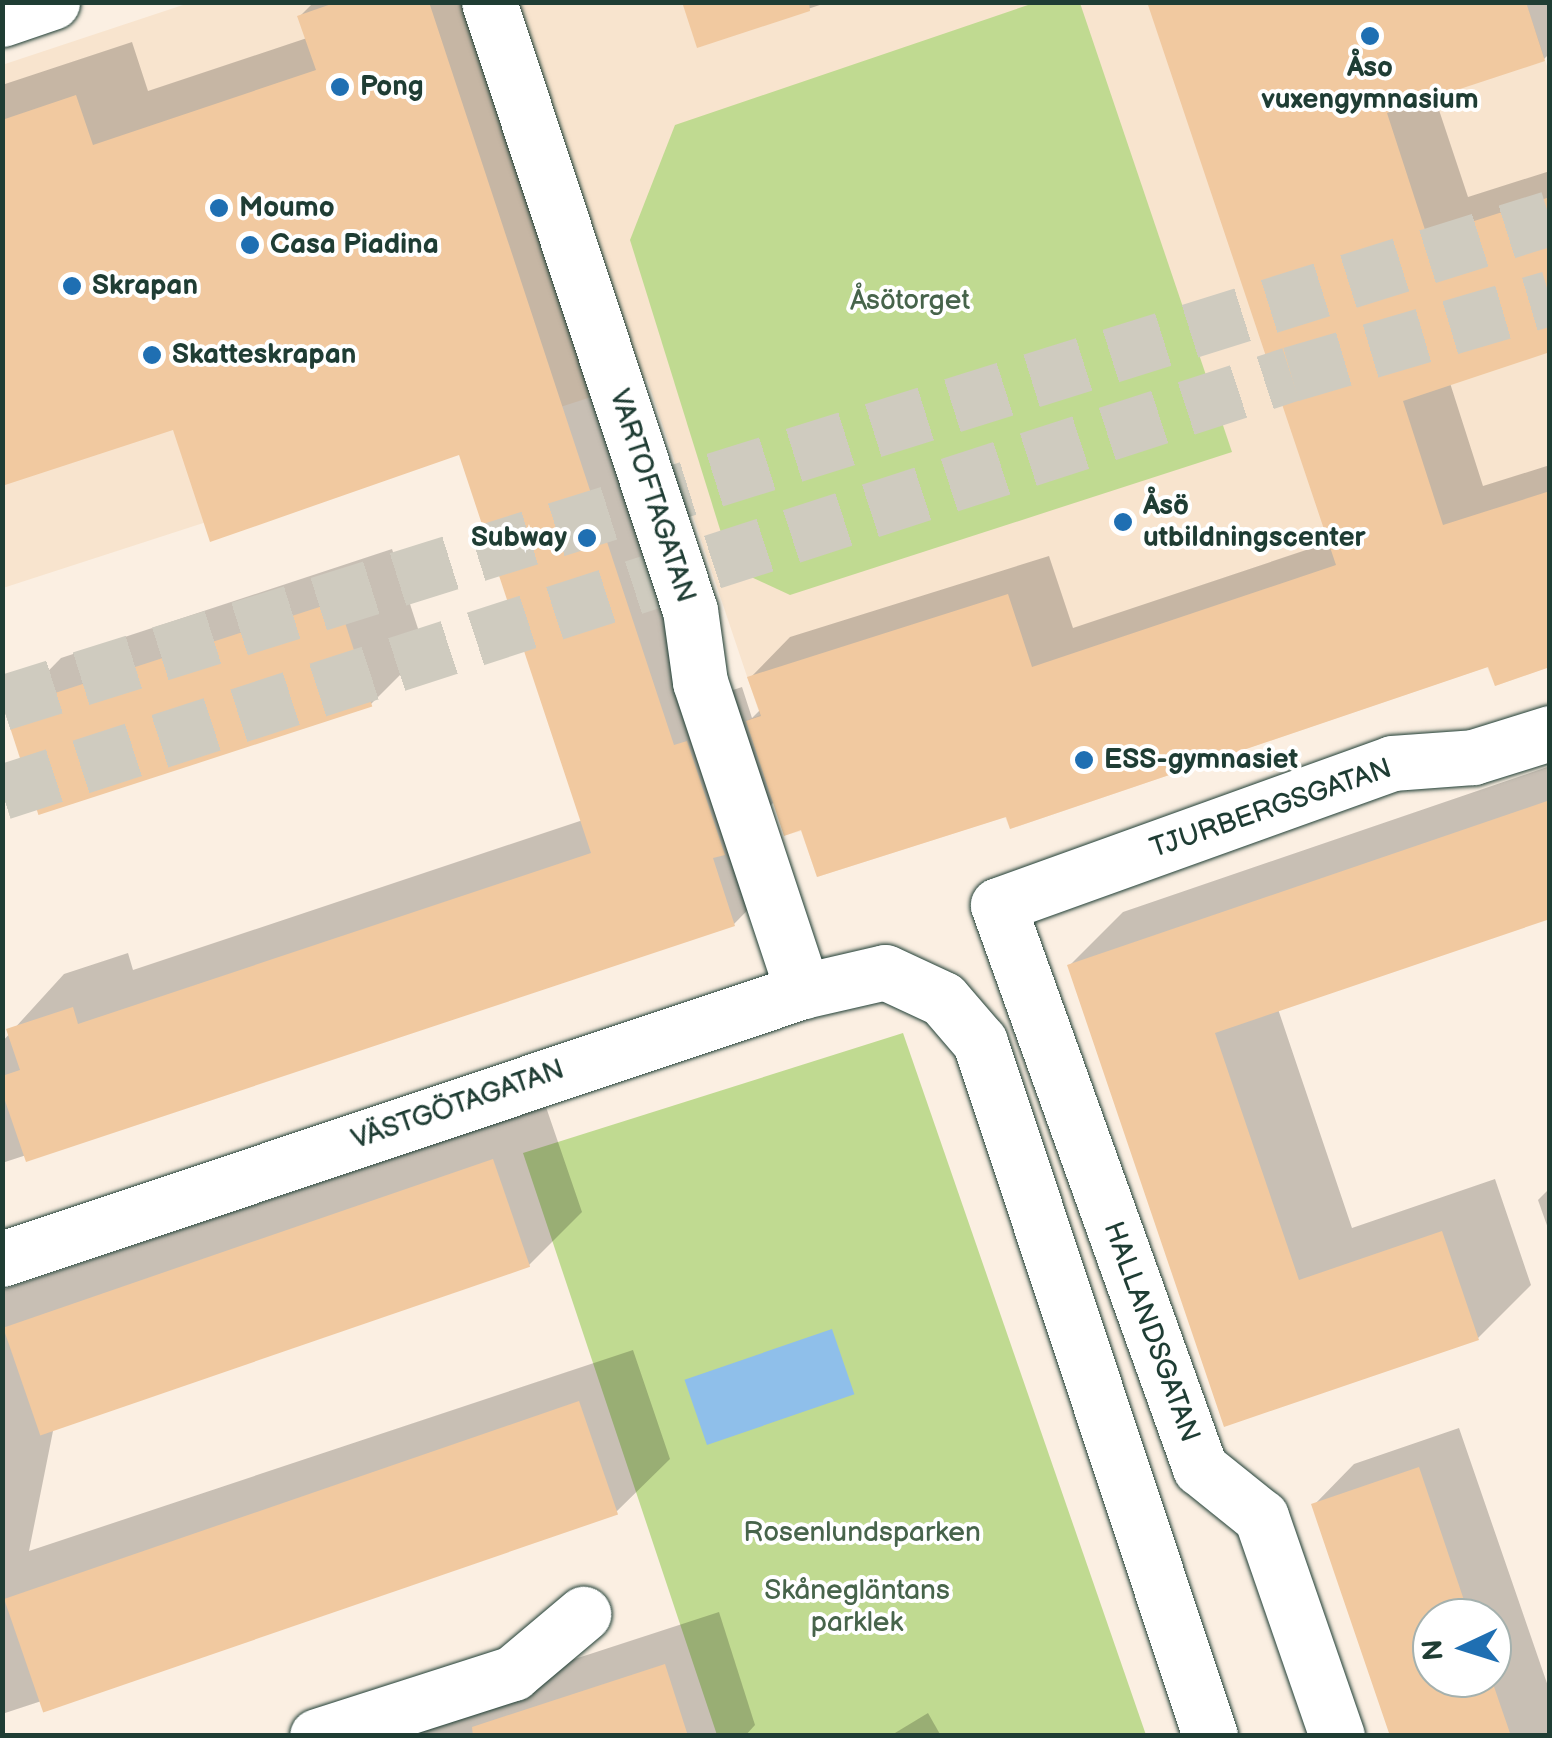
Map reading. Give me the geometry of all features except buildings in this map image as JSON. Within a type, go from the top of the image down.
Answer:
[{"type":"street","points":[[2,19],[52,2]]},
{"type":"street","name":"VARTOFTAGATAN","points":[[489,2],[690,610],[700,682],[803,991]]},
{"type":"street","name":"TJURBERGSGATAN","points":[[998,905],[1392,763],[1473,757],[1550,733]]},
{"type":"street","name":"HALLANDSGATAN","points":[[998,905],[1200,1468],[1260,1517],[1337,1736]]},
{"type":"street","name":"VÄSTGÖTAGATAN","points":[[2,1259],[803,991],[885,972],[943,999],[980,1042],[1210,1736]]},
{"type":"street","points":[[317,1736],[514,1673],[583,1614]]},
{"type":"shaded area","name":"Åsö utbildningscenter","points":[[192,2],[1526,3],[1550,75],[1549,667],[1495,686],[1487,667],[1010,829],[1005,817],[817,877],[801,831],[786,835],[748,720],[760,715],[647,379],[3,588],[2,65]]},
{"type":"green space","name":"Åsötorget","points":[[1034,3],[1080,3],[1232,452],[790,595],[732,568],[630,240],[675,125]]},
{"type":"green space","name":"Rosenlundsparken","points":[[903,1033],[1146,1735],[717,1735],[523,1153]]},
{"type":"water","points":[[832,1329],[854,1394],[707,1445],[684,1380]]},
{"type":"tunnel","points":[[2,703],[1550,218]]},
{"type":"tunnel","points":[[2,792],[1291,374],[1550,298]]},
{"type":"place","name":"Åso vuxengymnasium","points":[[1370,36]]},
{"type":"place","name":"Pong","points":[[340,87]]},
{"type":"place","name":"Moumo","points":[[219,208]]},
{"type":"place","name":"Casa Piadina","points":[[250,245]]},
{"type":"place","name":"Skrapan","points":[[72,286]]},
{"type":"place","name":"Skatteskrapan","points":[[152,355]]},
{"type":"place","name":"Åsö utbildningscenter","points":[[1123,522]]},
{"type":"place","name":"Subway","points":[[587,538]]},
{"type":"place","name":"ESS-gymnasiet","points":[[1084,760]]},
{"type":"park label","name":"Skånegläntans parklek","points":[[857,1607]]}]
